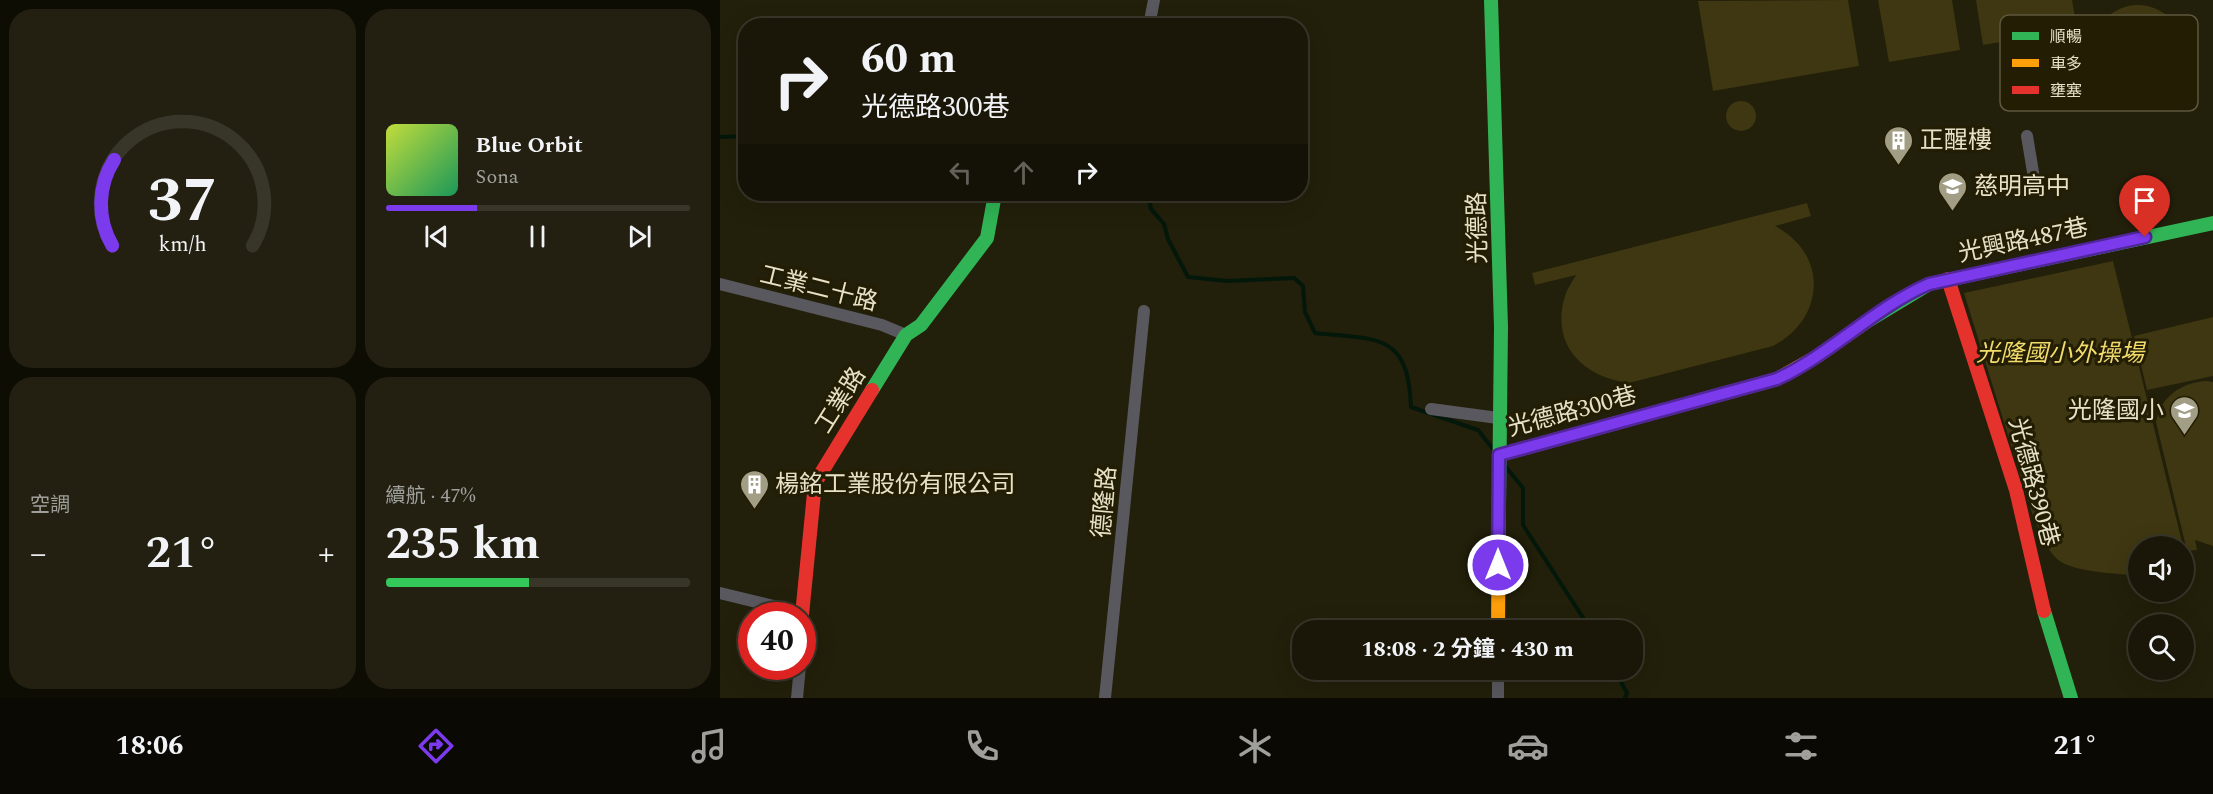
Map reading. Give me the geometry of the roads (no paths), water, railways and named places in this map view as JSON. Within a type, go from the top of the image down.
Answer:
[{"type":"street","points":[[1151,18],[1154,0]]},
{"type":"street","name":"光德路","points":[[1491,0],[1501,327],[1498,418],[1498,620]]},
{"type":"street","points":[[2027,136],[2036,184]]},
{"type":"street","name":"工業路","points":[[803,602],[815,483],[906,336],[927,317],[987,238],[994,201]]},
{"type":"street","name":"光興路487巷","points":[[1948,279],[2213,223]]},
{"type":"street","name":"光德路300巷","points":[[1499,455],[1777,379],[1798,369],[1917,289],[1948,279]]},
{"type":"street","name":"光德路390巷","points":[[1948,279],[2016,490],[2046,618],[2071,698]]},
{"type":"street","name":"工業二十路","points":[[720,284],[882,326],[906,336]]},
{"type":"street","name":"德隆路","points":[[1105,698],[1144,311]]},
{"type":"street","points":[[1431,409],[1498,418]]},
{"type":"street","points":[[720,593],[755,602]]},
{"type":"street","points":[[797,698],[799,680]]},
{"type":"street","points":[[1498,680],[1498,698]]},
{"type":"waterway","points":[[720,137],[738,136]]},
{"type":"waterway","points":[[1149,201],[1151,209],[1164,224],[1168,239],[1188,277],[1227,281],[1294,278],[1303,286],[1305,312],[1315,333],[1356,337],[1386,344],[1396,352],[1404,365],[1409,383],[1411,407],[1478,430],[1493,449]]},
{"type":"waterway","points":[[1506,467],[1523,488],[1523,525],[1585,620]]},
{"type":"waterway","points":[[1620,680],[1627,693],[1625,698]]},
{"type":"place","name":"正醒樓","points":[[1899,166]]},
{"type":"place","name":"慈明高中","points":[[1953,212]]},
{"type":"place","name":"光隆國小","points":[[2185,436]]},
{"type":"place","name":"楊銘工業股份有限公司","points":[[754,510]]},
{"type":"park label","name":"光隆國小外操場","points":[[2060,353]]}]
